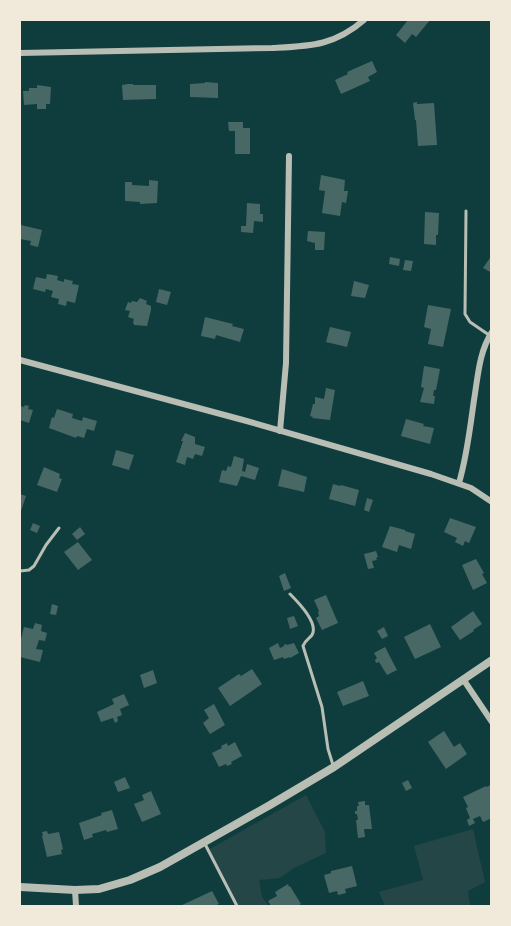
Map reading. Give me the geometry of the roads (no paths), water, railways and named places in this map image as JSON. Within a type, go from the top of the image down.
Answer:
[{"type":"street","points":[[20,54],[308,46],[338,38],[364,20]]},
{"type":"street","points":[[280,431],[286,363],[289,156]]},
{"type":"street","points":[[459,483],[466,459],[480,363],[490,333]]},
{"type":"street","points":[[20,360],[459,483],[492,502]]},
{"type":"street","points":[[20,887],[99,889],[130,880],[160,867],[334,767],[492,660]]},
{"type":"street","points":[[463,679],[492,722]]},
{"type":"street","points":[[75,890],[76,906]]},
{"type":"lane","points":[[466,211],[465,314],[470,322],[490,333]]},
{"type":"lane","points":[[20,571],[29,570],[34,566],[59,528]]},
{"type":"lane","points":[[290,594],[312,622],[311,635],[303,646],[322,707],[328,749],[334,767]]},
{"type":"lane","points":[[204,843],[237,906]]}]
